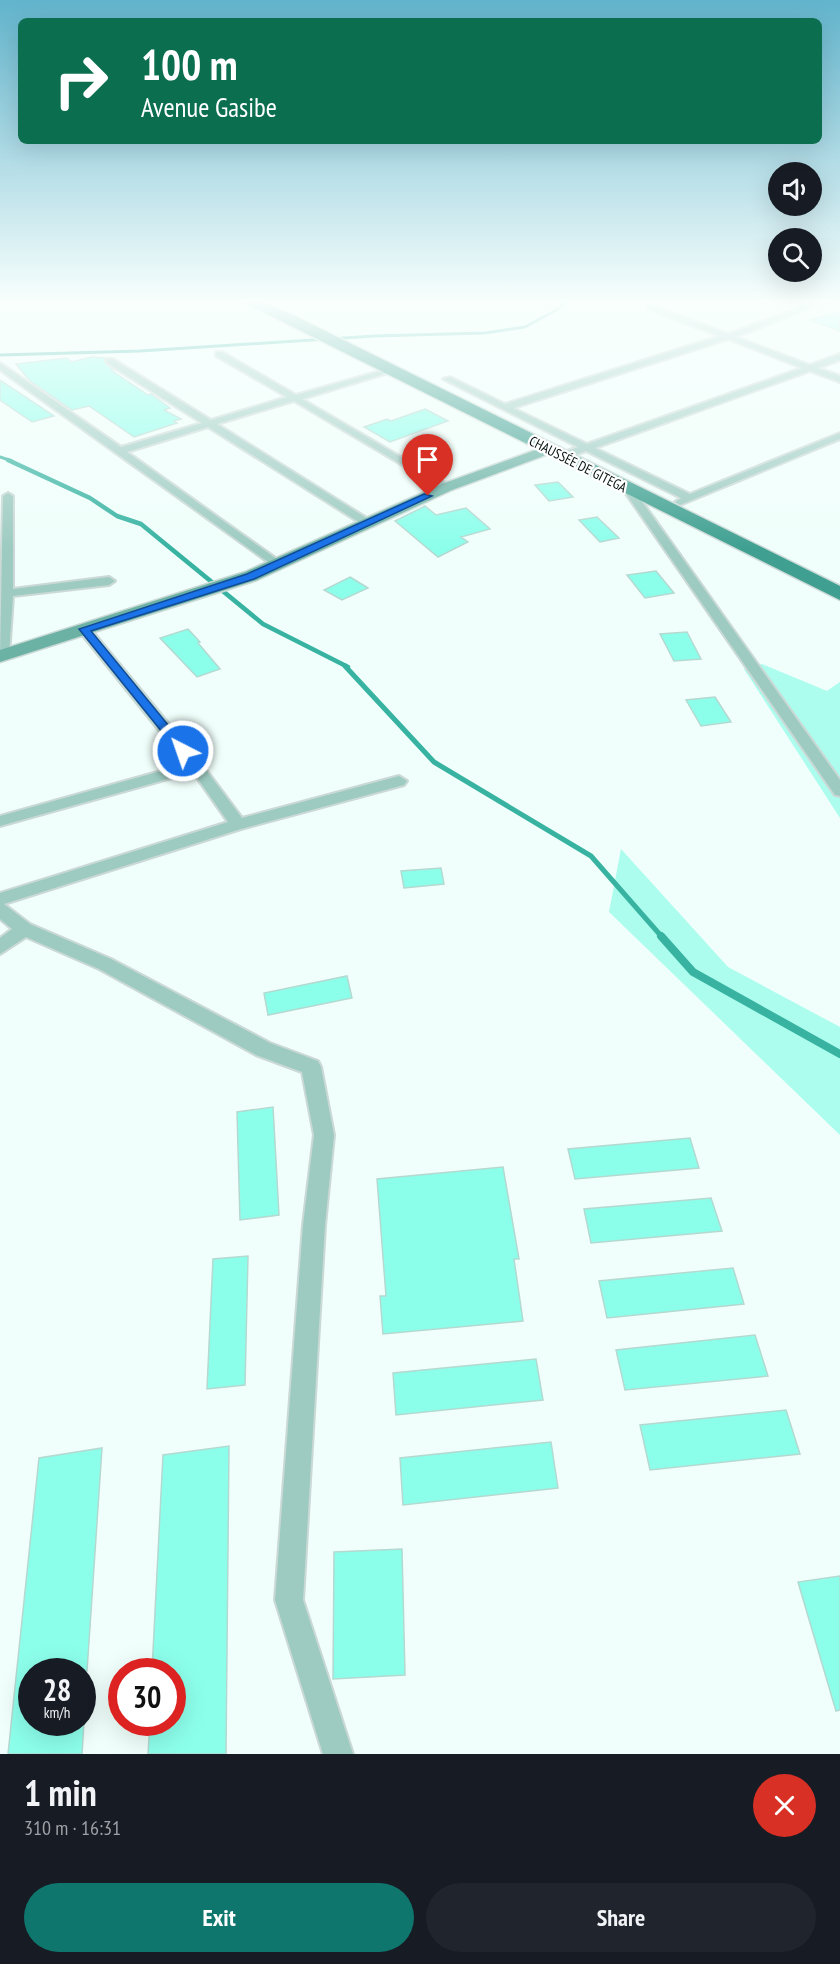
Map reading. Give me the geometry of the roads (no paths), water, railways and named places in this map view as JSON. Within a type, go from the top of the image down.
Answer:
[{"type":"main road","name":"CHAUSSÉE DE GITEGA","points":[[418,385],[840,594]]},
{"type":"street","points":[[26,385],[279,565]]},
{"type":"street","points":[[147,385],[369,524]]},
{"type":"street","points":[[272,385],[447,487]]},
{"type":"street","points":[[119,451],[339,385]]},
{"type":"street","points":[[458,385],[689,498]]},
{"type":"street","points":[[506,407],[576,385]]},
{"type":"street","points":[[8,496],[4,525],[1,656],[220,588],[279,565],[447,487],[556,452],[586,446],[761,385]]},
{"type":"street","points":[[668,507],[840,436]]},
{"type":"street","points":[[627,488],[840,791]]},
{"type":"street","points":[[4,594],[109,581]]},
{"type":"street","points":[[84,629],[196,766],[238,824]]},
{"type":"street","points":[[0,821],[196,766]]},
{"type":"street","points":[[0,899],[238,824],[399,781]]},
{"type":"street","points":[[0,909],[24,929],[105,964],[263,1049],[311,1067],[324,1135],[314,1225],[289,1600],[338,1754]]},
{"type":"street","points":[[0,947],[24,929]]},
{"type":"waterway","points":[[0,457],[12,461]]},
{"type":"waterway","points":[[8,460],[90,498],[117,516],[141,524],[263,624],[348,667]]},
{"type":"waterway","points":[[345,666],[434,762],[591,856],[662,937]]},
{"type":"waterway","points":[[661,936],[693,972],[840,1054]]}]
